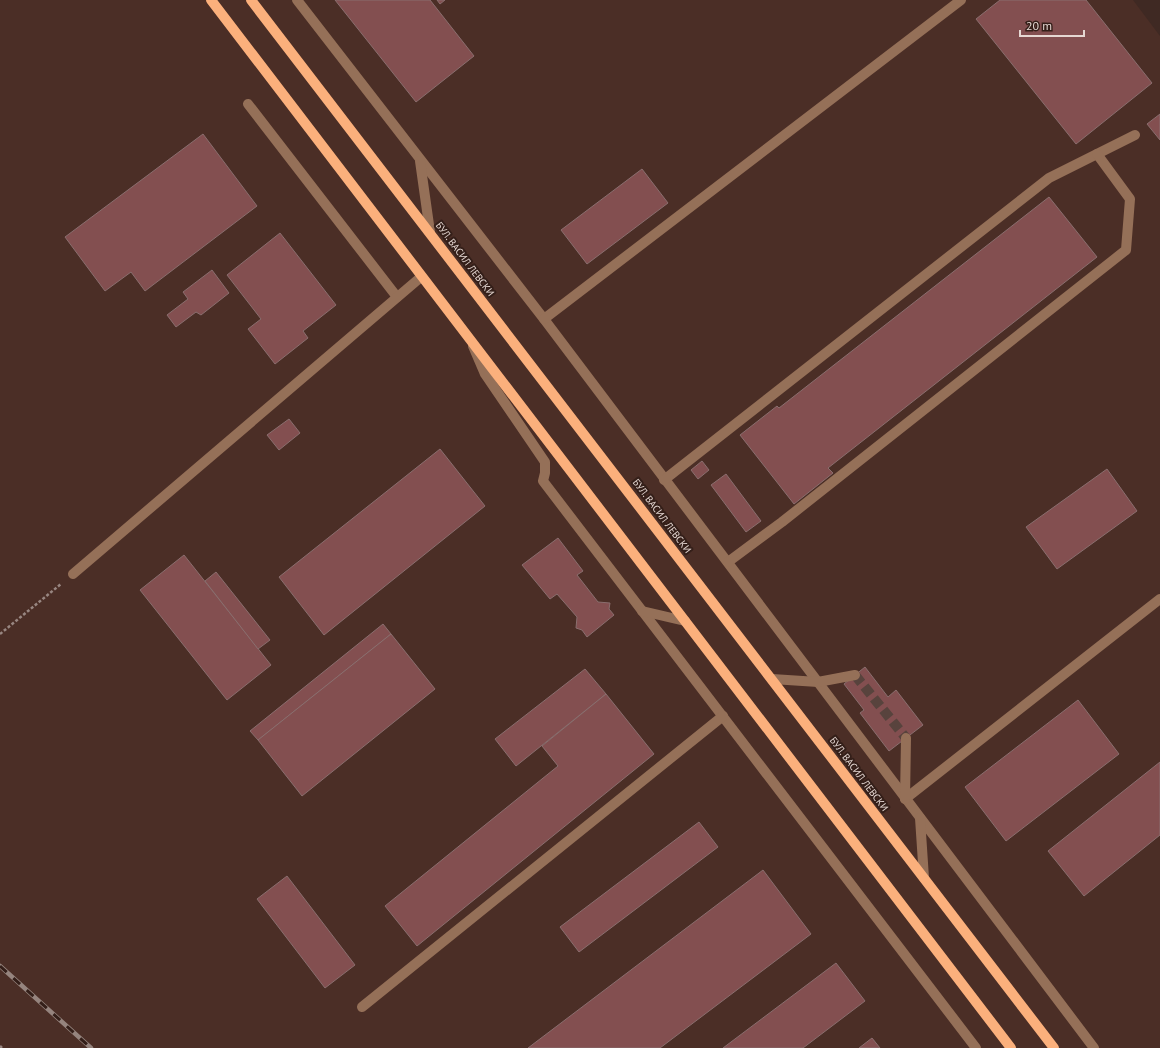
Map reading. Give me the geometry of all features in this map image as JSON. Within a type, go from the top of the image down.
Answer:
[{"type":"main road","points":[[211,0],[1011,1048]]},
{"type":"main road","name":"БУЛ. ВАСИЛ ЛЕВСКИ","points":[[250,0],[430,232],[1054,1048]]},
{"type":"lane","points":[[297,0],[544,319],[1094,1048]]},
{"type":"lane","points":[[544,319],[961,0]]},
{"type":"lane","points":[[248,104],[397,297]]},
{"type":"lane","points":[[664,480],[1049,178],[1135,135]]},
{"type":"lane","points":[[728,562],[782,522],[1126,250],[1130,199],[1097,154]]},
{"type":"lane","points":[[419,159],[430,232]]},
{"type":"lane","points":[[73,574],[421,277]]},
{"type":"lane","points":[[469,337],[485,374],[545,462],[545,474],[543,481],[976,1048]]},
{"type":"lane","points":[[905,799],[1160,599]]},
{"type":"lane","points":[[642,611],[684,621]]},
{"type":"lane","points":[[772,679],[818,682],[855,675]]},
{"type":"lane","points":[[362,1007],[723,716]]},
{"type":"lane","points":[[905,799],[906,738]]},
{"type":"lane","points":[[920,818],[924,878]]},
{"type":"path","points":[[0,634],[73,574]]},
{"type":"shaded area","points":[[0,0],[1133,0],[1160,36],[1160,1048],[0,1048]]},
{"type":"building","points":[[335,0],[430,0],[474,56],[416,102]]},
{"type":"building","points":[[437,0],[445,0],[440,4]]},
{"type":"building","points":[[1000,0],[1086,0],[1152,83],[1076,144],[976,19]]},
{"type":"building","points":[[1160,114],[1160,140],[1147,124]]},
{"type":"building","points":[[203,134],[257,206],[145,291],[131,272],[105,291],[65,237]]},
{"type":"building","points":[[642,169],[668,203],[587,264],[561,230]]},
{"type":"building","points":[[1049,197],[1097,257],[828,468],[833,473],[794,504],[740,435],[777,406],[779,408]]},
{"type":"building","points":[[280,233],[336,305],[303,331],[308,338],[275,364],[248,329],[261,319],[227,275]]},
{"type":"building","points":[[212,270],[229,293],[201,315],[196,312],[176,327],[167,315],[188,299],[183,292]]},
{"type":"building","points":[[289,419],[300,433],[279,450],[267,435]]},
{"type":"building","points":[[440,449],[485,506],[324,635],[279,577]]},
{"type":"building","points":[[702,461],[709,470],[698,479],[691,470]]},
{"type":"building","points":[[1107,469],[1137,511],[1057,569],[1026,527]]},
{"type":"building","points":[[726,474],[761,521],[746,532],[711,485]]},
{"type":"building","points":[[558,538],[583,571],[577,575],[598,602],[610,603],[609,609],[614,615],[587,637],[582,630],[576,628],[577,617],[557,594],[550,599],[522,565]]},
{"type":"building","points":[[184,555],[271,665],[227,700],[140,590]]},
{"type":"building","points":[[216,572],[270,640],[258,649],[205,581]]},
{"type":"building","points":[[383,624],[391,634],[258,740],[250,731]]},
{"type":"building","points":[[391,634],[435,689],[302,796],[258,740]]},
{"type":"building","points":[[865,667],[888,697],[896,690],[923,725],[889,751],[860,713],[864,710],[844,684]]},
{"type":"building","points":[[585,669],[606,694],[516,766],[495,739]]},
{"type":"building","points":[[606,694],[654,754],[417,946],[385,906],[558,766],[542,746]]},
{"type":"building","points":[[1078,700],[1119,754],[1006,841],[965,787]]},
{"type":"building","points":[[1160,762],[1160,835],[1084,896],[1048,851]]},
{"type":"building","points":[[699,822],[718,847],[579,952],[560,927]]},
{"type":"building","points":[[763,870],[811,934],[660,1048],[528,1048]]},
{"type":"building","points":[[287,876],[355,965],[325,988],[257,899]]},
{"type":"building","points":[[836,963],[865,1001],[803,1048],[723,1048]]},
{"type":"building","points":[[872,1038],[880,1048],[859,1048]]},
{"type":"tunnel","points":[[855,675],[906,738]]},
{"type":"railway","points":[[0,966],[91,1048]]}]
